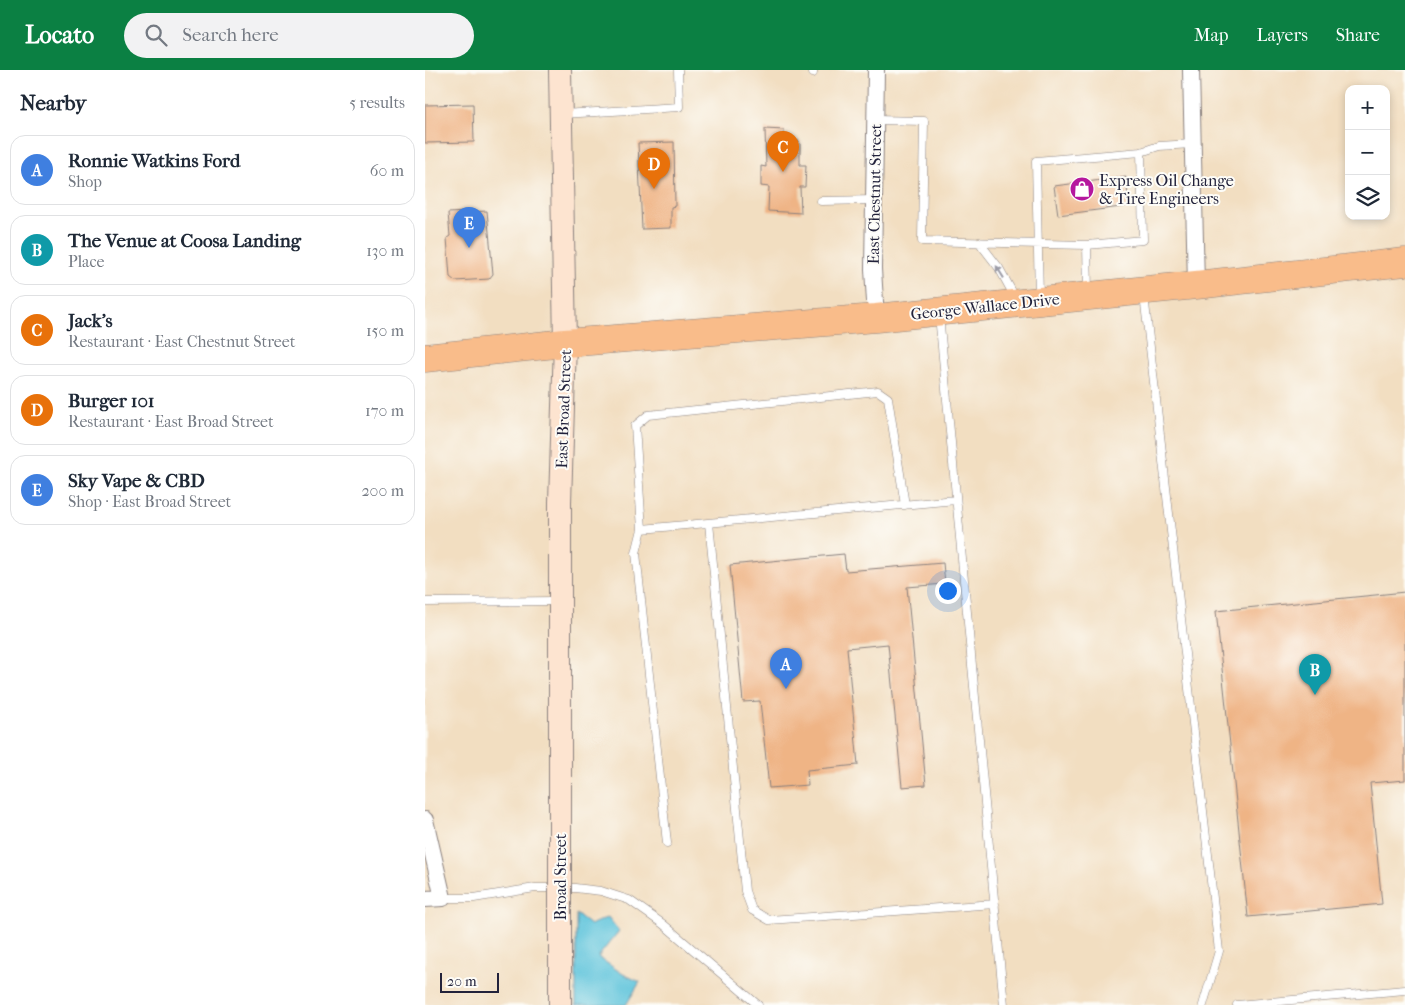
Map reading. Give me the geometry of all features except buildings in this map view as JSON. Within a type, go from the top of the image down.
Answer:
[{"type":"highway","name":"George Wallace Drive","points":[[425,358],[565,343],[877,318],[1405,262]]},
{"type":"main road","name":"East Broad Street","points":[[560,70],[565,343],[560,502],[560,748]]},
{"type":"main road","name":"Broad Street","points":[[560,748],[560,1005]]},
{"type":"street","name":"East Chestnut Street","points":[[876,70],[873,269],[877,318]]},
{"type":"street","points":[[1191,70],[1196,285]]},
{"type":"street","points":[[425,820],[443,898],[425,899]]},
{"type":"lane","points":[[561,114],[679,107],[678,70]]},
{"type":"lane","points":[[875,120],[924,121],[922,241],[1087,244],[1143,240],[1141,152]]},
{"type":"lane","points":[[1029,302],[1037,243],[1036,161],[1141,152],[1159,146],[1192,144]]},
{"type":"lane","points":[[821,201],[874,200]]},
{"type":"lane","points":[[979,242],[1029,302]]},
{"type":"lane","points":[[1087,244],[1088,296]]},
{"type":"lane","points":[[1143,290],[1219,951],[1203,1005]]},
{"type":"lane","points":[[939,311],[1004,1005]]},
{"type":"lane","points":[[667,843],[636,553],[642,529],[635,426],[648,415],[878,391],[888,398],[905,505]]},
{"type":"lane","points":[[642,529],[957,500]]},
{"type":"lane","points":[[709,523],[745,891],[752,910],[769,920],[995,904]]},
{"type":"lane","points":[[425,602],[560,600]]},
{"type":"lane","points":[[443,898],[474,898],[535,888],[575,888],[601,891],[629,900],[663,924],[758,1005]]},
{"type":"lane","points":[[1237,1005],[1405,990]]},
{"type":"water","points":[[576,914],[590,925],[608,917],[619,931],[598,957],[623,974],[640,982],[626,1005],[576,1005]]},
{"type":"place","name":"Jack's","points":[[783,172]]},
{"type":"place","name":"Burger 101","points":[[654,189]]},
{"type":"place","name":"Express Oil Change & Tire Engineers","points":[[1082,189]]},
{"type":"place","name":"Sky Vape & CBD","points":[[469,248]]},
{"type":"place","name":"Ronnie Watkins Ford","points":[[786,689]]},
{"type":"place","name":"The Venue at Coosa Landing","points":[[1315,695]]}]
